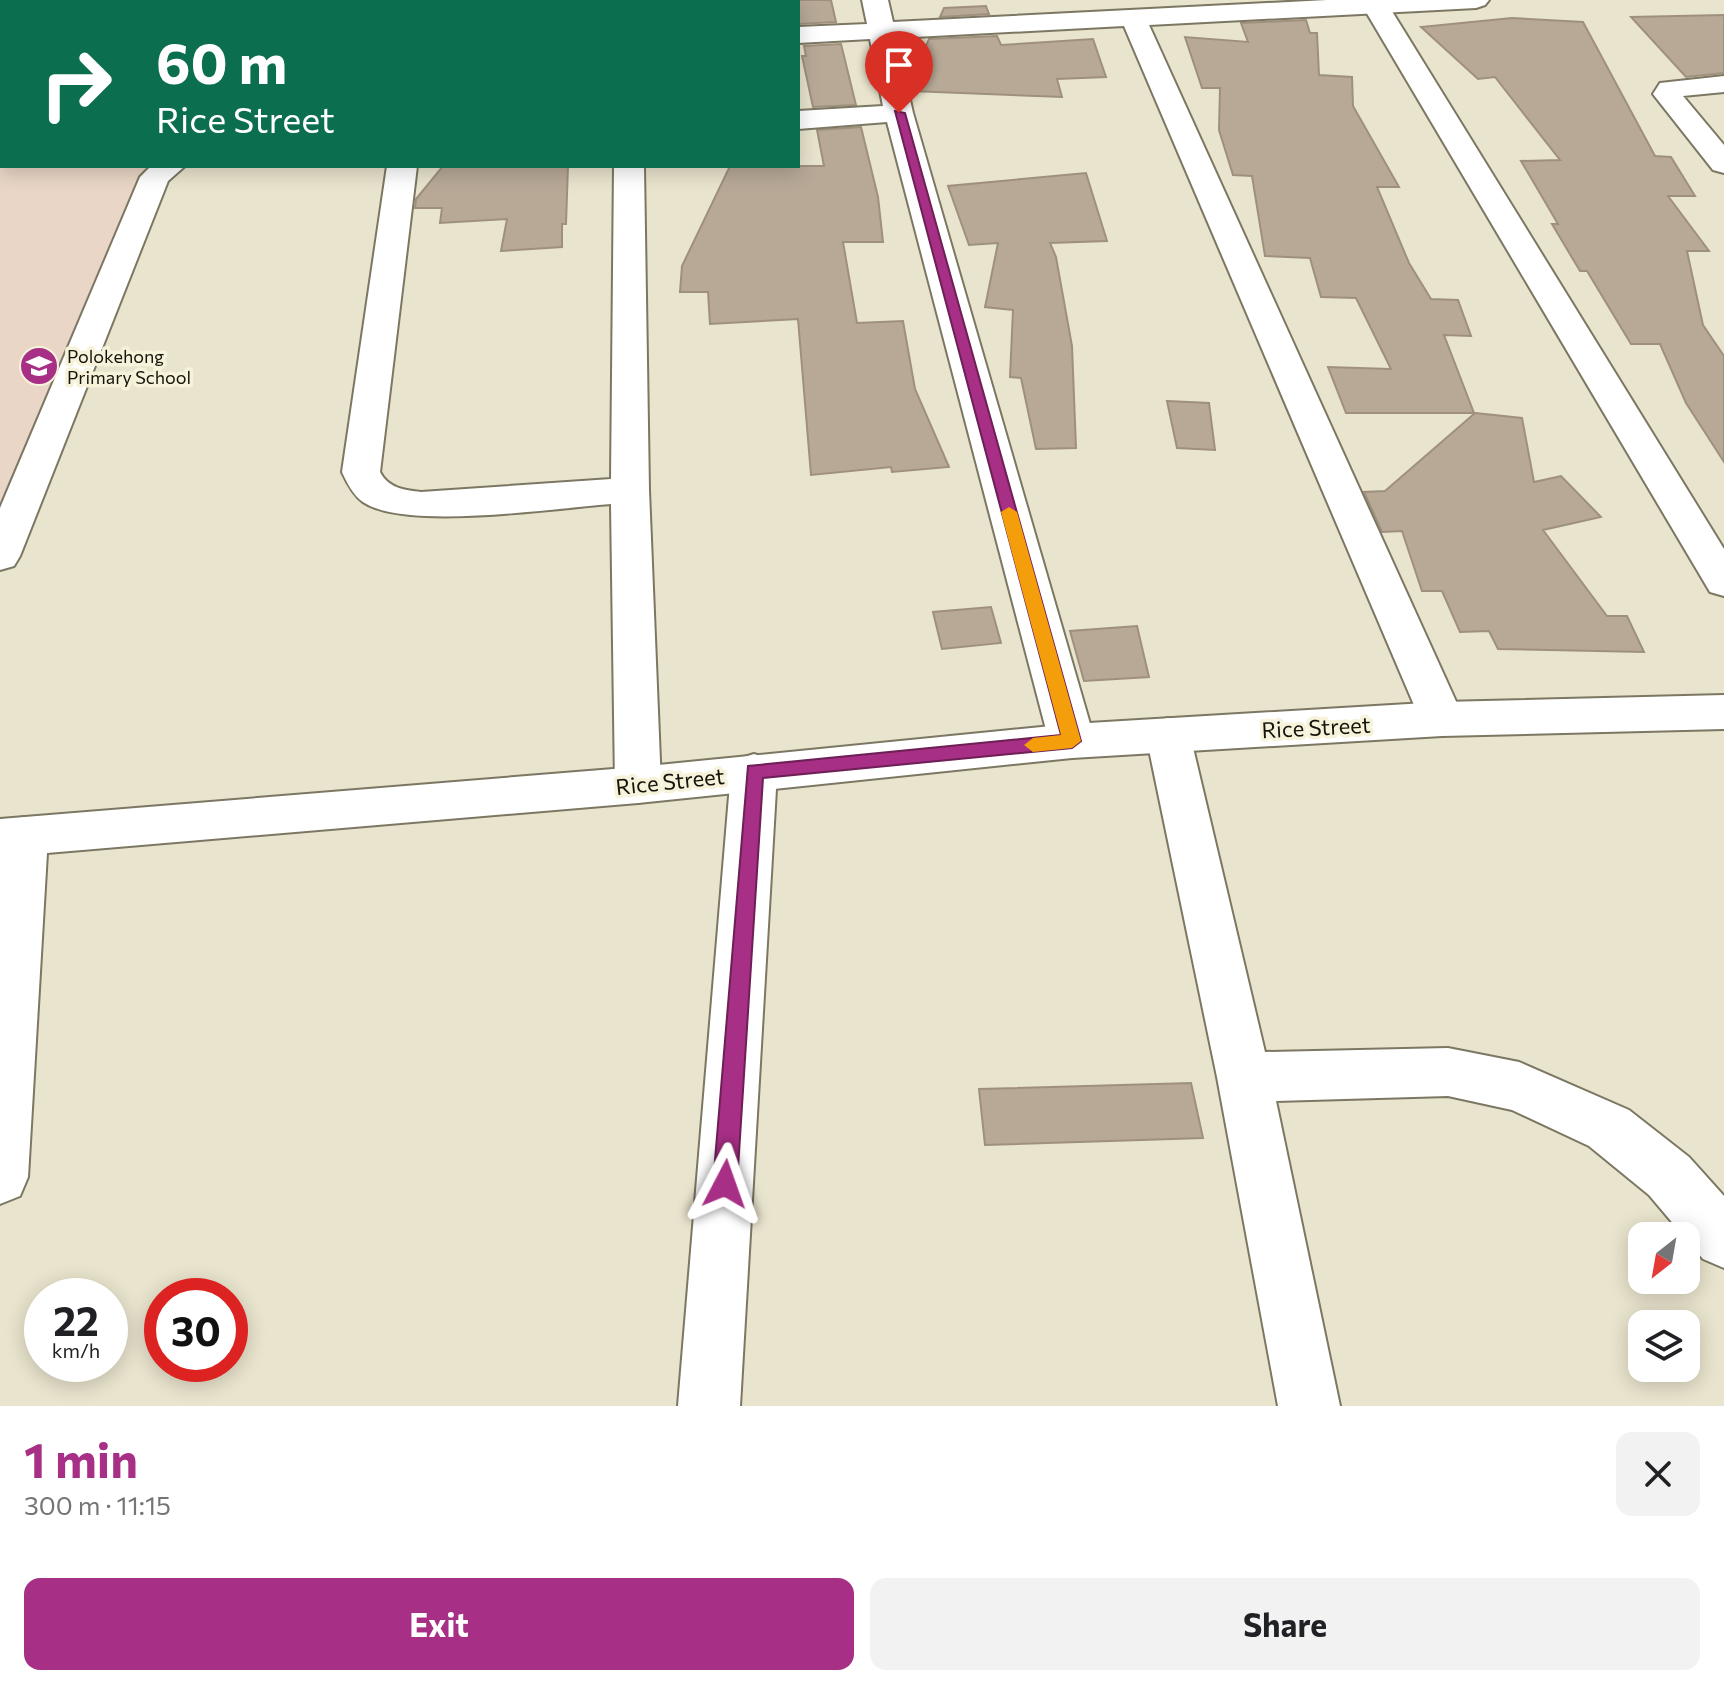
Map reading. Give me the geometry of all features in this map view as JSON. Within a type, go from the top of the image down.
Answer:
[{"type":"street","points":[[800,35],[879,15],[1134,20],[1373,3],[1476,0]]},
{"type":"street","points":[[1373,3],[1724,582]]},
{"type":"street","points":[[879,15],[899,113],[1072,741]]},
{"type":"street","points":[[1134,20],[1442,719]]},
{"type":"street","points":[[1724,84],[1679,86],[1670,89],[1667,94],[1724,164]]},
{"type":"street","points":[[800,120],[899,113]]},
{"type":"street","points":[[0,556],[155,177],[167,168]]},
{"type":"street","points":[[402,168],[361,472],[364,482],[377,495],[421,505],[630,490]]},
{"type":"street","points":[[629,168],[630,490],[638,785]]},
{"type":"street","name":"Rice Street","points":[[12,837],[638,785],[1072,741],[1442,719],[1724,712]]},
{"type":"street","points":[[1168,735],[1244,1077],[1309,1406]]},
{"type":"street","points":[[709,1406],[754,772]]},
{"type":"street","points":[[0,1177],[12,837]]},
{"type":"street","points":[[1244,1077],[1448,1072],[1519,1087],[1609,1128],[1669,1176],[1724,1239]]},
{"type":"shaded area","name":"Polokehong Primary School","points":[[0,168],[169,168],[0,555]]},
{"type":"building","points":[[800,0],[831,0],[836,22],[800,24]]},
{"type":"building","points":[[986,6],[989,14],[940,17],[944,8]]},
{"type":"building","points":[[1724,15],[1724,73],[1686,77],[1631,17]]},
{"type":"building","points":[[1512,18],[1583,22],[1655,156],[1671,157],[1695,196],[1668,196],[1709,251],[1687,251],[1703,325],[1724,356],[1724,462],[1686,403],[1660,344],[1631,344],[1587,271],[1580,271],[1552,224],[1558,224],[1521,161],[1560,160],[1495,77],[1478,79],[1421,27]]},
{"type":"building","points":[[1306,20],[1310,33],[1317,33],[1319,75],[1352,77],[1353,106],[1399,187],[1377,187],[1409,263],[1431,299],[1458,300],[1471,336],[1444,335],[1474,413],[1346,413],[1328,367],[1391,369],[1356,298],[1321,297],[1310,258],[1265,256],[1252,176],[1233,175],[1219,130],[1220,88],[1202,88],[1185,37],[1248,42],[1241,23]]},
{"type":"building","points":[[997,36],[1001,45],[1093,39],[1106,77],[1057,79],[1062,97],[911,91],[909,83],[929,39]]},
{"type":"building","points":[[841,44],[856,105],[813,107],[802,56],[806,56],[804,46]]},
{"type":"building","points":[[861,127],[878,197],[883,242],[843,242],[857,323],[903,321],[915,389],[949,467],[892,472],[891,467],[811,475],[798,319],[710,324],[708,292],[680,292],[682,266],[729,168],[824,166],[817,130]]},
{"type":"building","points":[[441,168],[568,168],[562,247],[501,251],[507,219],[440,223],[442,208],[415,208],[416,199]]},
{"type":"building","points":[[1086,173],[1107,241],[1050,243],[1056,257],[1072,346],[1076,448],[1036,449],[1021,378],[1010,377],[1013,310],[985,307],[998,243],[969,245],[948,186]]},
{"type":"building","points":[[1167,401],[1209,403],[1215,450],[1177,448]]},
{"type":"building","points":[[1475,413],[1522,418],[1534,482],[1561,476],[1601,517],[1543,530],[1607,616],[1627,616],[1644,652],[1498,649],[1489,631],[1460,632],[1442,591],[1422,591],[1402,531],[1382,532],[1364,492],[1385,491]]},
{"type":"building","points":[[991,607],[1001,643],[942,649],[933,612]]},
{"type":"building","points":[[1137,626],[1149,677],[1084,681],[1070,631]]},
{"type":"building","points":[[1191,1083],[1203,1138],[985,1145],[979,1089]]},
{"type":"slow traffic","points":[[1009,512],[1072,741],[1033,745]]},
{"type":"place","name":"Polokehong Primary School","points":[[39,366]]},
{"type":"route","points":[[725,1184],[754,772],[1072,741],[899,113]]}]
